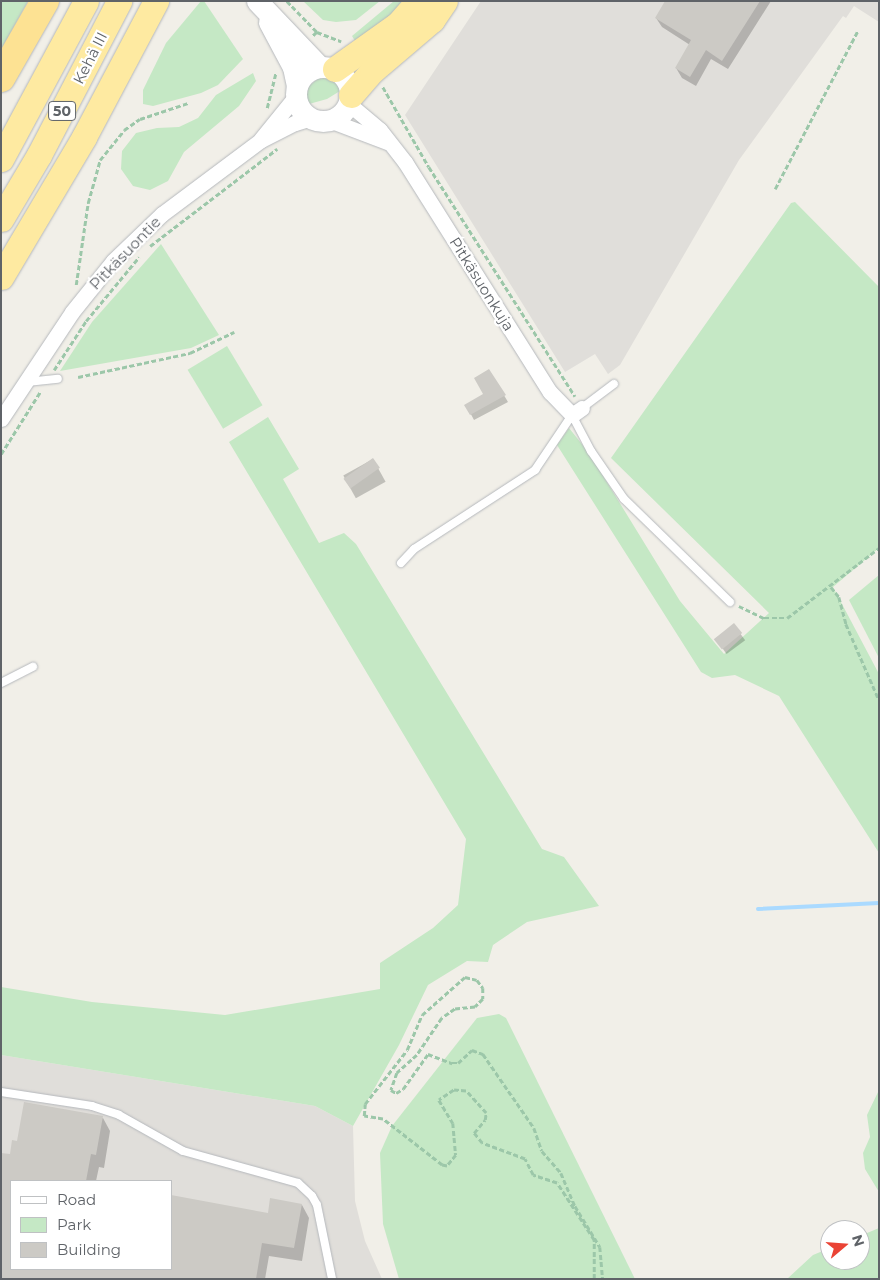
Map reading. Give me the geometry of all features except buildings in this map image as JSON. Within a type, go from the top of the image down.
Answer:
[{"type":"highway","points":[[1,78],[45,1]]},
{"type":"highway","name":"Kehä III","points":[[1,160],[86,1]]},
{"type":"highway","name":"Kehä III","points":[[1,219],[70,98],[119,1]]},
{"type":"highway","points":[[1,277],[84,137],[156,1]]},
{"type":"highway","points":[[350,99],[365,63],[418,1]]},
{"type":"highway","points":[[327,68],[365,63],[427,25],[444,1]]},
{"type":"main road","points":[[262,7],[327,68],[344,75],[350,99],[344,111],[320,119],[304,113],[296,91],[293,68],[272,31],[262,7]]},
{"type":"main road","points":[[296,91],[305,73],[327,68]]},
{"type":"street","name":"Pitkäsuontie","points":[[260,140],[296,91]]},
{"type":"street","name":"Pitkäsuonkuja","points":[[350,99],[380,130],[413,175],[550,392],[577,411]]},
{"type":"street","name":"Pitkäsuontie","points":[[1,419],[72,312],[113,261],[162,214],[260,140],[295,122],[320,119]]},
{"type":"street","points":[[320,119],[387,142]]},
{"type":"lane","points":[[25,382],[58,379]]},
{"type":"lane","points":[[401,564],[414,549],[535,470],[577,411],[614,384]]},
{"type":"lane","points":[[577,411],[591,451],[624,499],[730,602]]},
{"type":"lane","points":[[1,683],[33,666]]},
{"type":"lane","points":[[1,1092],[92,1106],[119,1115],[183,1151],[298,1183],[317,1205],[332,1279]]},
{"type":"path","points":[[775,188],[858,30]]},
{"type":"path","points":[[317,32],[348,44],[365,63],[392,100],[428,167],[577,411]]},
{"type":"path","points":[[72,312],[88,203],[100,160],[124,130],[140,119],[188,103]]},
{"type":"path","points":[[78,377],[190,353],[234,332]]},
{"type":"path","points":[[730,602],[764,618],[787,618],[879,548]]},
{"type":"path","points":[[830,586],[839,597],[846,624],[879,700]]},
{"type":"path","points":[[594,1279],[594,1240],[558,1183],[534,1175],[525,1159],[482,1143],[474,1133],[485,1120],[486,1113],[466,1091],[454,1090],[439,1100],[453,1122],[456,1155],[447,1166],[442,1165],[383,1119],[364,1116],[365,1104],[407,1050],[422,1015],[462,978],[477,980],[483,988],[483,999],[476,1007],[448,1013],[416,1055],[397,1073],[391,1090],[396,1093],[403,1089],[428,1054],[452,1063],[458,1062],[472,1050],[483,1054],[534,1128],[542,1152],[561,1173],[575,1206],[600,1247],[603,1279]]},
{"type":"shaded area","points":[[481,1],[879,1],[879,22],[854,6],[846,18],[843,16],[739,160],[620,365],[608,374],[595,354],[565,372],[405,115]]},
{"type":"shaded area","points":[[1,1055],[315,1106],[353,1126],[355,1201],[365,1241],[382,1279],[1,1279]]},
{"type":"green space","points":[[1,1],[28,1],[1,50]]},
{"type":"green space","points":[[201,1],[204,1],[243,59],[218,85],[201,93],[153,106],[143,104],[143,90],[166,43]]},
{"type":"green space","points":[[303,1],[380,1],[356,20],[336,22],[323,20]]},
{"type":"green space","points":[[394,1],[408,1],[358,46],[352,36]]},
{"type":"green space","points":[[253,73],[256,81],[239,106],[184,152],[168,181],[150,190],[133,186],[121,169],[122,151],[136,133],[157,128],[179,127],[198,118],[216,95]]},
{"type":"green space","points":[[321,76],[337,82],[340,91],[327,99],[309,104],[306,96],[309,86]]},
{"type":"green space","points":[[795,202],[879,287],[879,548],[833,587],[879,674],[879,853],[779,696],[735,675],[712,678],[701,672],[557,445],[569,428],[589,453],[680,601],[724,654],[769,613],[611,458],[791,203]]},
{"type":"green space","points":[[161,244],[219,335],[191,348],[60,371],[92,322]]},
{"type":"green space","points":[[227,346],[263,405],[223,429],[188,370]]},
{"type":"green space","points":[[268,417],[299,469],[283,479],[319,543],[344,533],[356,544],[542,849],[564,857],[599,906],[527,922],[493,945],[488,962],[467,961],[428,985],[399,1045],[353,1126],[315,1106],[1,1055],[1,987],[92,1002],[225,1015],[380,989],[380,963],[433,928],[458,905],[466,839],[229,442]]},
{"type":"green space","points":[[879,575],[879,658],[849,600]]},
{"type":"green space","points":[[499,1014],[506,1018],[635,1279],[399,1279],[383,1224],[380,1153],[392,1126],[477,1018]]},
{"type":"green space","points":[[879,1090],[879,1192],[865,1169],[863,1153],[870,1137],[867,1115]]},
{"type":"green space","points":[[879,1228],[879,1279],[787,1279],[813,1255],[820,1252],[820,1270],[870,1270],[870,1232]]},
{"type":"waterway","points":[[758,909],[879,903]]}]
